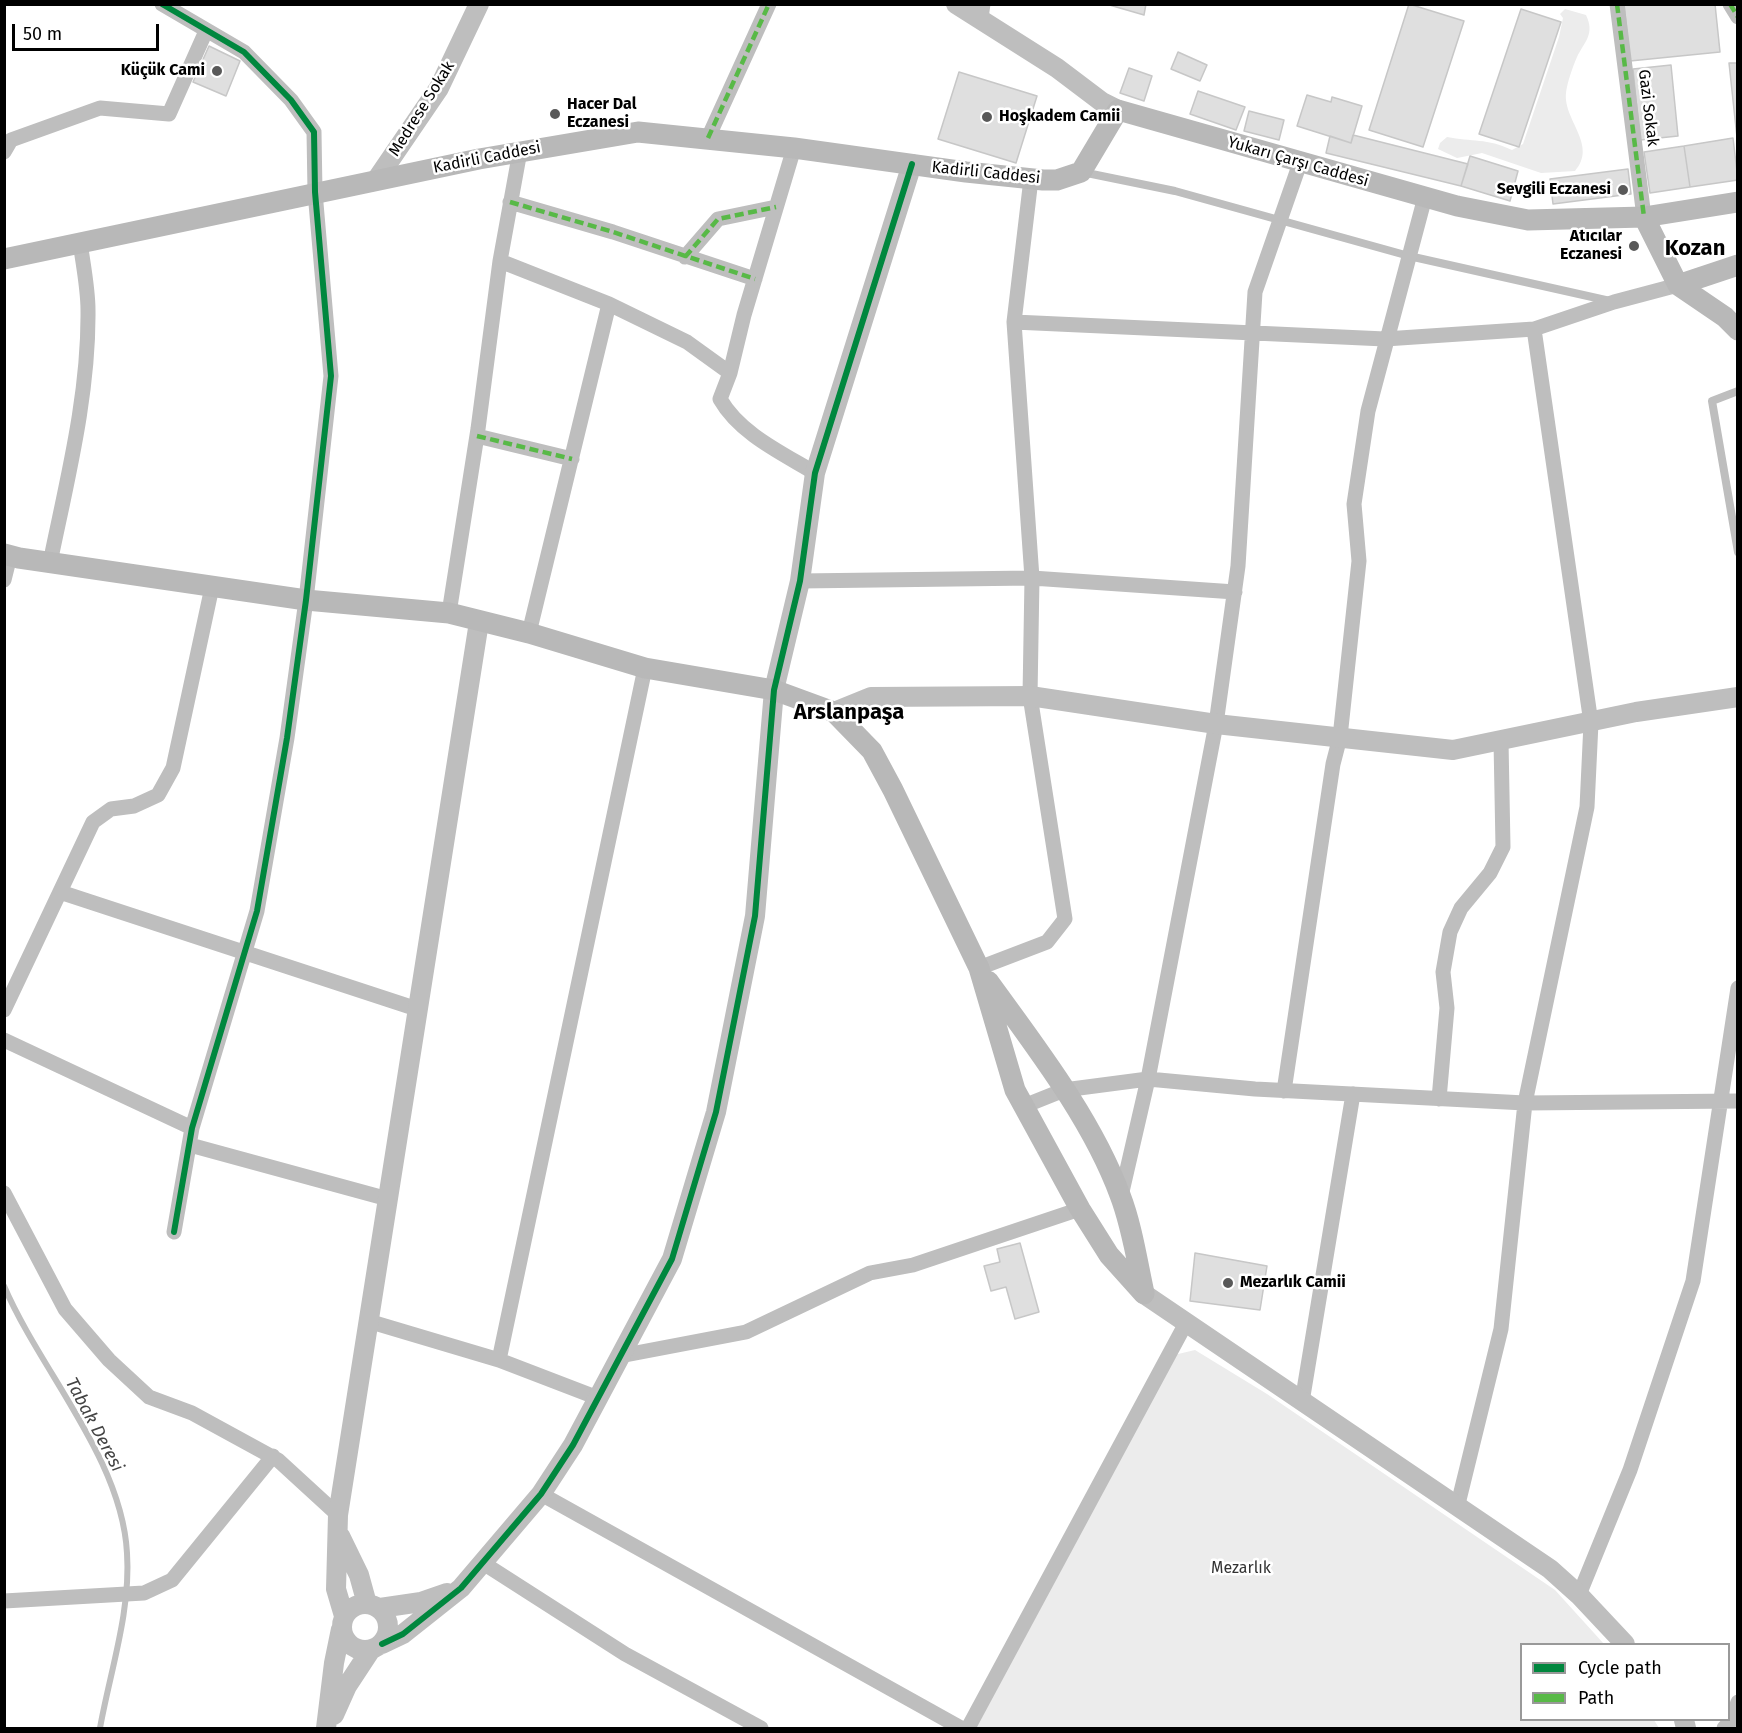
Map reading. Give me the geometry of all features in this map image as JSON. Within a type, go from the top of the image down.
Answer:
[{"type":"main road","name":"Yukarı Çarşı Caddesi","points":[[1118,110],[1425,197],[1528,220],[1644,217],[1737,202]]},
{"type":"main road","points":[[1081,172],[1118,110]]},
{"type":"main road","name":"Kadirli Caddesi","points":[[4,259],[377,179],[520,151],[638,132],[794,148],[1031,178],[1057,180],[1081,172]]},
{"type":"main road","points":[[1644,217],[1678,285],[1725,317],[1737,330]]},
{"type":"main road","points":[[1678,285],[1737,265]]},
{"type":"main road","points":[[7,555],[306,600],[449,613],[529,633],[645,668],[774,690],[834,712],[872,751],[979,968],[1064,1090],[1103,1155],[1121,1196],[1144,1294]]},
{"type":"main road","points":[[979,968],[1015,1090],[1080,1209],[1109,1255],[1144,1294]]},
{"type":"street","points":[[162,4],[244,52],[291,100],[314,132],[315,192],[331,376],[306,600],[287,738],[256,911],[192,1128],[174,1232]]},
{"type":"street","name":"Medrese Sokak","points":[[377,179],[439,88],[479,4]]},
{"type":"street","points":[[708,138],[769,4]]},
{"type":"street","points":[[956,4],[982,11]]},
{"type":"street","name":"Gazi Sokak","points":[[1617,4],[1644,217]]},
{"type":"street","points":[[1730,4],[1737,17]]},
{"type":"street","name":"Yukarı Çarşı Caddesi","points":[[982,11],[1102,102],[1118,110]]},
{"type":"street","points":[[4,152],[11,140],[100,108],[169,114],[207,31]]},
{"type":"street","points":[[794,148],[730,373],[720,399],[729,415],[771,447],[815,473]]},
{"type":"street","points":[[449,613],[510,202],[520,151]]},
{"type":"street","points":[[1121,1196],[1148,1079],[1216,724],[1235,592],[1255,292],[1299,163]]},
{"type":"street","points":[[479,622],[338,1523],[336,1589],[346,1642],[357,1650],[376,1647],[403,1634],[461,1588],[541,1494],[598,1398],[672,1259],[716,1112],[755,916],[774,690],[800,581],[815,473],[912,164]]},
{"type":"street","points":[[979,968],[1047,942],[1065,919],[1030,696],[1032,578],[1014,322],[1031,178]]},
{"type":"street","points":[[1284,1091],[1333,764],[1340,737],[1359,561],[1354,504],[1368,411],[1385,339],[1425,197]]},
{"type":"street","points":[[510,202],[755,279]]},
{"type":"street","points":[[685,257],[718,219],[776,207]]},
{"type":"street","points":[[50,563],[71,464],[85,379],[88,309],[80,242]]},
{"type":"street","points":[[501,261],[609,304],[687,342],[730,373]]},
{"type":"street","points":[[1014,322],[1385,339],[1534,329],[1614,302],[1678,285]]},
{"type":"street","points":[[529,633],[609,304]]},
{"type":"street","points":[[1458,1504],[1501,1329],[1525,1103],[1587,807],[1591,723],[1534,329]]},
{"type":"street","points":[[477,436],[572,459]]},
{"type":"street","points":[[4,580],[7,555]]},
{"type":"street","points":[[800,581],[1032,578],[1235,592]]},
{"type":"street","points":[[4,1010],[93,822],[111,809],[134,806],[158,795],[173,768],[212,587]]},
{"type":"street","points":[[499,1360],[645,668]]},
{"type":"street","points":[[834,712],[871,697],[1030,696],[1216,724],[1453,750],[1636,712],[1737,697]]},
{"type":"street","points":[[1438,1099],[1447,1008],[1443,972],[1450,932],[1461,908],[1490,873],[1503,847],[1501,741]]},
{"type":"street","points":[[60,892],[417,1010]]},
{"type":"street","points":[[1579,1594],[1630,1470],[1693,1281],[1737,988]]},
{"type":"street","points":[[4,1040],[192,1128]]},
{"type":"street","points":[[1024,1106],[1064,1090],[1148,1079],[1284,1091],[1525,1103],[1737,1101]]},
{"type":"street","points":[[1302,1402],[1353,1094]]},
{"type":"street","points":[[190,1144],[388,1198]]},
{"type":"street","points":[[4,1193],[65,1310],[109,1360],[150,1397],[192,1413],[273,1456],[338,1523],[373,1606],[387,1619],[388,1632],[347,1686],[327,1728]]},
{"type":"street","points":[[620,1356],[746,1332],[870,1273],[913,1265],[1080,1209]]},
{"type":"street","points":[[1144,1294],[1302,1402],[1458,1504],[1550,1569],[1579,1594],[1624,1643]]},
{"type":"street","points":[[369,1321],[499,1360],[598,1398]]},
{"type":"street","points":[[968,1728],[1186,1323]]},
{"type":"street","points":[[4,1601],[144,1593],[172,1580],[273,1456]]},
{"type":"street","points":[[541,1494],[961,1728]]},
{"type":"street","points":[[483,1563],[625,1654],[761,1728]]},
{"type":"street","points":[[327,1728],[334,1663],[343,1622],[354,1606],[421,1602],[461,1588]]},
{"type":"street","points":[[1724,1728],[1731,1721],[1737,1702]]},
{"type":"lane","points":[[1081,172],[1175,191],[1409,256],[1614,302]]},
{"type":"lane","points":[[1737,391],[1712,401],[1737,552]]},
{"type":"green space","points":[[1565,9],[1586,15],[1590,27],[1588,37],[1572,70],[1566,93],[1566,103],[1578,132],[1583,152],[1575,171],[1541,173],[1482,153],[1457,158],[1438,149],[1440,143],[1447,137],[1487,142],[1512,150],[1523,144],[1559,37],[1563,18],[1560,14]]},
{"type":"green space","name":"Mezarlık","points":[[1195,1350],[1267,1394],[1555,1590],[1603,1643],[1520,1643],[1520,1721],[1655,1721],[1659,1728],[972,1728],[1174,1355]]},
{"type":"building","points":[[1106,4],[1146,4],[1144,15]]},
{"type":"building","points":[[1409,4],[1464,21],[1423,147],[1369,130]]},
{"type":"building","points":[[1624,4],[1715,4],[1720,52],[1630,61]]},
{"type":"building","points":[[1521,9],[1561,22],[1519,147],[1479,134]]},
{"type":"building","name":"Küçük Cami","points":[[209,46],[240,61],[226,96],[193,82]]},
{"type":"building","points":[[1178,52],[1207,65],[1200,81],[1171,69]]},
{"type":"building","points":[[1729,63],[1738,63],[1738,147]]},
{"type":"building","points":[[1671,65],[1678,136],[1640,140],[1633,69]]},
{"type":"building","points":[[1129,68],[1152,76],[1144,101],[1120,93]]},
{"type":"building","name":"Hoşkadem Camii","points":[[959,72],[1037,96],[1016,163],[938,139]]},
{"type":"building","points":[[1198,91],[1245,107],[1236,130],[1190,114]]},
{"type":"building","points":[[1307,95],[1331,102],[1332,97],[1362,106],[1351,143],[1297,126]]},
{"type":"building","points":[[1249,111],[1284,120],[1279,140],[1244,131]]},
{"type":"building","points":[[1353,135],[1468,164],[1461,186],[1326,153],[1330,136],[1351,143]]},
{"type":"building","points":[[1733,138],[1738,180],[1690,187],[1684,146]]},
{"type":"building","points":[[1684,146],[1690,187],[1650,193],[1644,152]]},
{"type":"building","points":[[1470,156],[1518,171],[1510,201],[1461,186]]},
{"type":"building","points":[[1628,169],[1631,194],[1553,204],[1550,179]]},
{"type":"building","points":[[1020,1243],[1039,1312],[1015,1319],[1006,1287],[991,1291],[984,1266],[1000,1262],[997,1249]]},
{"type":"building","name":"Mezarlık Camii","points":[[1195,1253],[1267,1266],[1260,1310],[1190,1301]]},
{"type":"waterway","name":"Tabak Deresi","points":[[4,1286],[38,1351],[96,1450],[111,1484],[122,1518],[127,1553],[126,1597],[100,1728]]},
{"type":"marked path","points":[[708,138],[769,4]]},
{"type":"marked path","points":[[1617,4],[1644,217]]},
{"type":"marked path","points":[[1730,4],[1738,17]]},
{"type":"marked path","points":[[510,202],[613,232],[755,279]]},
{"type":"marked path","points":[[685,257],[718,219],[776,207]]},
{"type":"marked path","points":[[477,436],[572,459]]},
{"type":"cycle path","points":[[162,4],[244,52],[291,100],[314,132],[315,192],[331,376],[306,600],[287,738],[257,911],[192,1128],[174,1232]]},
{"type":"cycle path","points":[[382,1644],[403,1634],[461,1588],[541,1494],[573,1445],[672,1259],[716,1112],[755,916],[774,690],[800,581],[815,473],[912,164]]},
{"type":"place","name":"Küçük Cami","points":[[217,71]]},
{"type":"place","name":"Hacer Dal Eczanesi","points":[[555,114]]},
{"type":"place","name":"Hoşkadem Camii","points":[[987,117]]},
{"type":"place","name":"Sevgili Eczanesi","points":[[1623,190]]},
{"type":"place","name":"Atıcılar Eczanesi","points":[[1634,246]]},
{"type":"place","name":"Mezarlık Camii","points":[[1228,1283]]},
{"type":"district","name":"Kozan","points":[[1695,249]]},
{"type":"district","name":"Arslanpaşa","points":[[849,713]]}]
